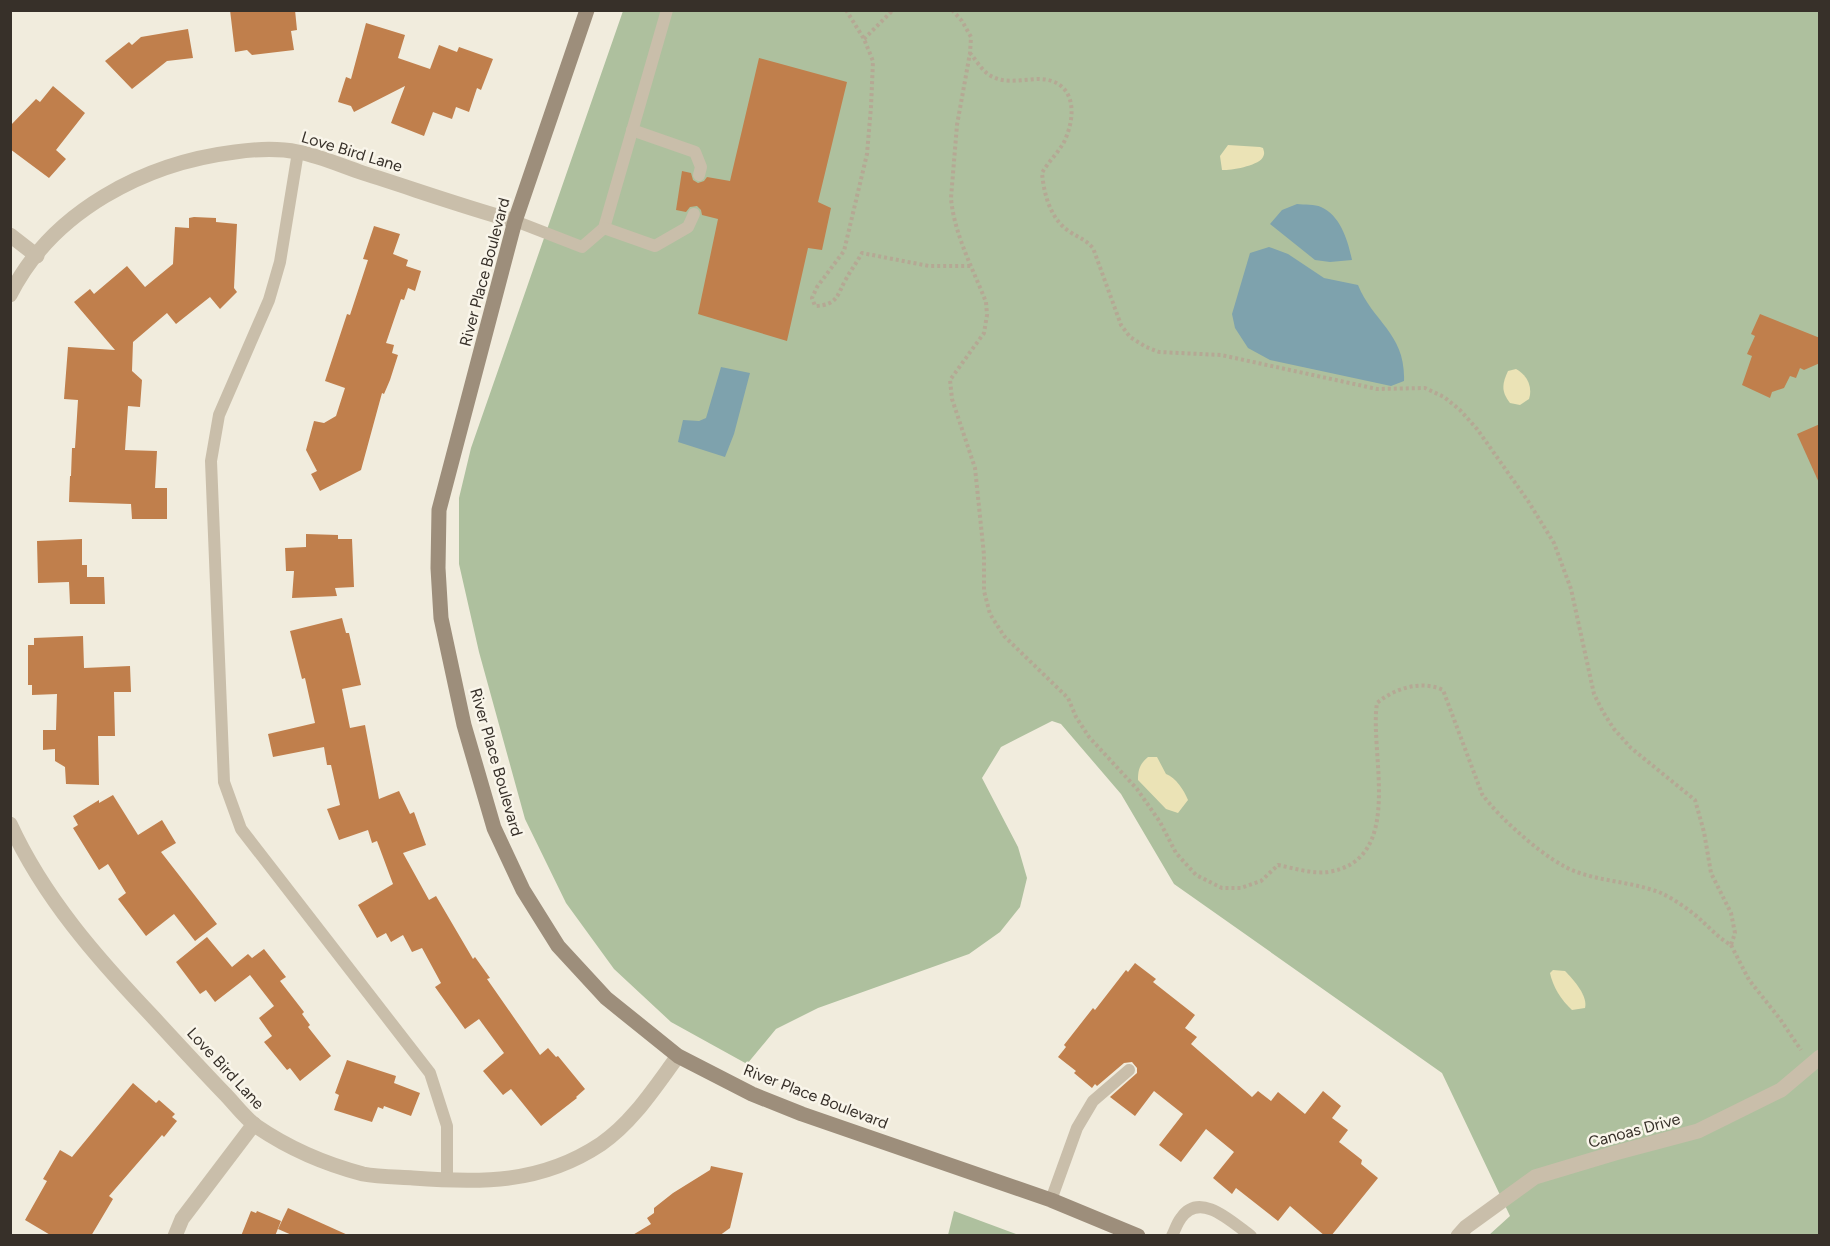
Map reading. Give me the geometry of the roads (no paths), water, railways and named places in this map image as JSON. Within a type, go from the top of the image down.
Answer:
[{"type":"street","name":"River Place Boulevard","points":[[587,10],[515,221],[439,510],[438,568],[441,618],[464,725],[494,828],[523,890],[558,946],[598,989],[678,1056],[752,1094],[802,1114],[1051,1200],[1138,1236]]},
{"type":"street","name":"Love Bird Lane","points":[[10,296],[37,256],[62,228],[91,204],[147,174],[189,159],[222,154],[259,149],[298,152],[515,221]]},
{"type":"street","points":[[10,235],[37,256]]},
{"type":"street","name":"Love Bird Lane","points":[[10,824],[43,886],[77,933],[124,987],[254,1124],[305,1155],[364,1174],[447,1181],[509,1180],[542,1172],[576,1159],[603,1143],[634,1114],[678,1056]]},
{"type":"street","name":"Canoas Drive","points":[[1458,1236],[1466,1227],[1535,1177],[1698,1131],[1781,1090],[1820,1057]]},
{"type":"street","points":[[175,1236],[182,1219],[254,1124]]},
{"type":"lane","points":[[515,221],[582,247],[603,228],[667,10]]},
{"type":"lane","points":[[632,130],[695,152],[701,167],[699,175]]},
{"type":"lane","points":[[298,152],[280,262],[269,300],[219,415],[211,461],[224,782],[241,829],[430,1073],[447,1126],[447,1181]]},
{"type":"lane","points":[[603,228],[655,246],[688,227],[694,214]]},
{"type":"lane","points":[[1051,1200],[1077,1128],[1092,1101],[1129,1070]]},
{"type":"lane","points":[[1172,1236],[1182,1217],[1196,1207],[1214,1210],[1251,1236]]},
{"type":"water","points":[[1297,204],[1319,206],[1334,216],[1346,237],[1352,260],[1330,262],[1315,260],[1270,224],[1282,210]]},
{"type":"water","points":[[1269,247],[1288,254],[1324,278],[1358,285],[1364,298],[1400,351],[1404,381],[1391,386],[1270,360],[1248,348],[1235,328],[1232,314],[1250,253]]},
{"type":"water","points":[[721,367],[750,373],[734,434],[725,457],[678,442],[683,420],[699,421],[706,418]]}]
